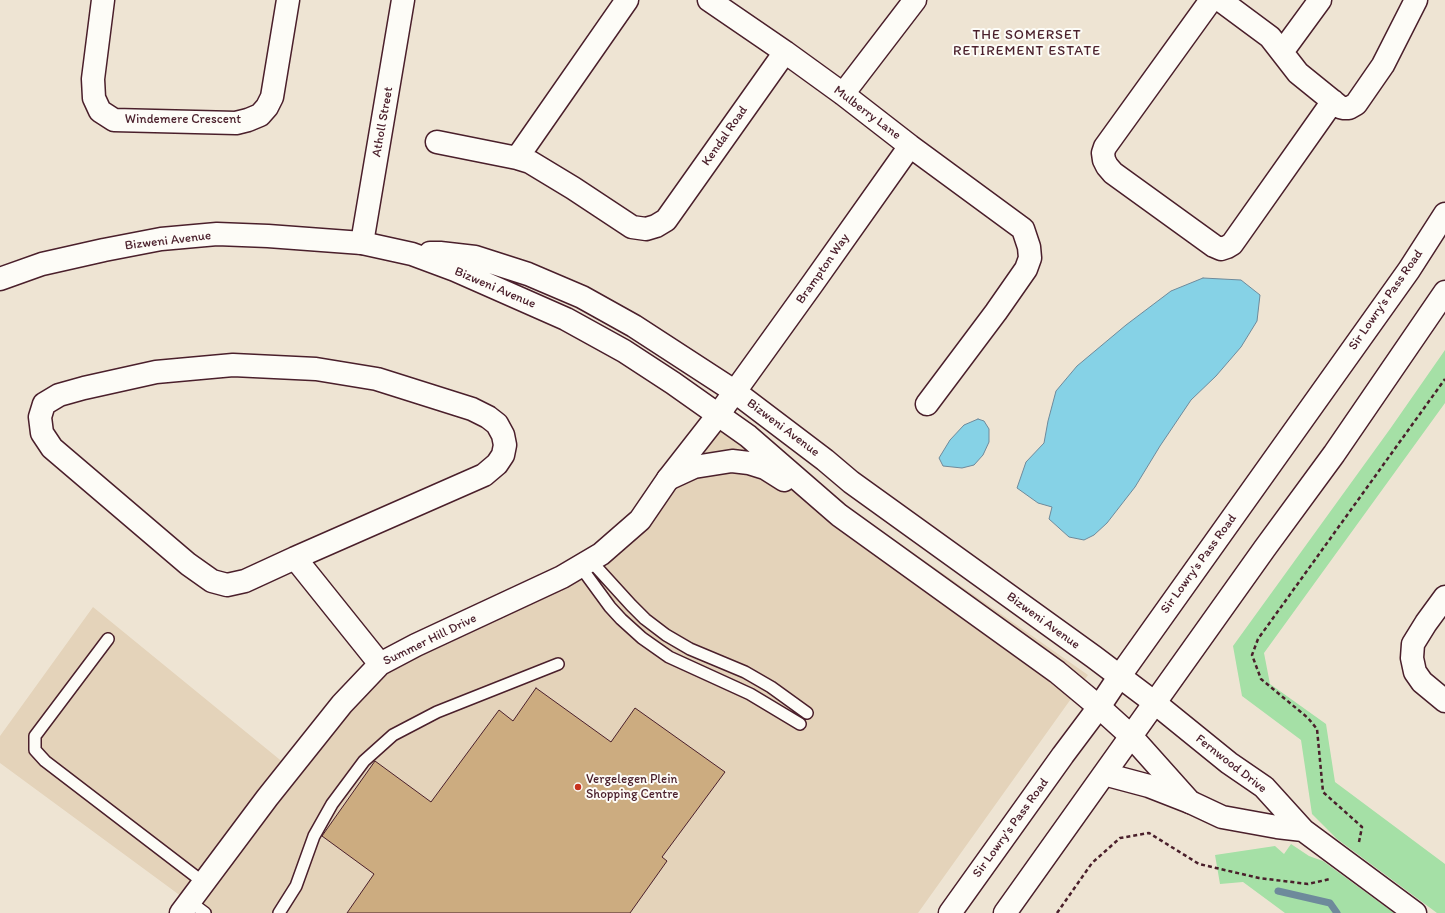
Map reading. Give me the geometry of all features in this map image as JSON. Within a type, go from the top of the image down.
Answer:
[{"type":"street","name":"Windemere Crescent","points":[[103,0],[93,79],[94,98],[100,111],[114,120],[236,123],[260,115],[267,107],[272,97],[288,0]]},
{"type":"street","name":"Atholl Street","points":[[362,243],[403,0]]},
{"type":"street","points":[[437,142],[516,158],[627,0]]},
{"type":"street","name":"Mulberry Lane","points":[[709,0],[843,94],[910,146],[1023,229],[1030,247],[1030,258],[1026,269],[996,312],[927,404]]},
{"type":"street","points":[[843,94],[915,0]]},
{"type":"street","points":[[1211,0],[1105,147],[1103,153],[1104,160],[1113,173],[1214,246],[1221,249],[1232,244],[1336,104]]},
{"type":"street","points":[[1220,0],[1270,37],[1298,73],[1336,104],[1349,108],[1356,104],[1383,65],[1416,0]]},
{"type":"street","points":[[1282,52],[1320,0]]},
{"type":"street","name":"Kendal Road","points":[[516,158],[530,162],[574,188],[632,227],[646,229],[656,226],[666,220],[785,52]]},
{"type":"street","name":"Brampton Way","points":[[718,414],[910,146]]},
{"type":"street","name":"Sir Lowry's Pass Road","points":[[950,913],[1099,707],[1409,270],[1445,214]]},
{"type":"street","name":"Bizweni Avenue","points":[[0,278],[42,264],[104,250],[161,239],[217,234],[362,243],[412,254],[456,270],[566,319],[624,351],[718,414],[748,436],[839,515],[1057,672],[1131,736]]},
{"type":"street","name":"Bizweni Avenue","points":[[412,254],[440,253],[476,257],[528,274],[582,297],[634,326],[734,391],[825,460],[851,482],[1094,657],[1155,703]]},
{"type":"street","points":[[1005,913],[1265,548],[1334,454],[1445,292]]},
{"type":"street","points":[[234,365],[316,369],[377,379],[472,408],[497,424],[503,435],[503,455],[497,464],[484,475],[295,558],[245,580],[227,585],[212,581],[188,564],[52,448],[42,433],[40,417],[44,404],[60,395],[84,388],[156,372],[234,365]]},
{"type":"street","name":"Summer Hill Drive","points":[[192,909],[203,882],[267,798],[342,704],[380,664],[562,577],[601,554],[640,520],[668,478],[718,414]]},
{"type":"street","points":[[668,478],[694,467],[732,461],[749,463],[765,468],[839,515]]},
{"type":"street","points":[[295,558],[380,664]]},
{"type":"street","points":[[1445,597],[1413,644],[1412,658],[1415,672],[1422,682],[1445,701]]},
{"type":"street","name":"Fernwood Drive","points":[[1155,703],[1229,763],[1264,787],[1303,830],[1415,913]]},
{"type":"street","points":[[1131,736],[1190,802]]},
{"type":"street","points":[[1104,774],[1149,786],[1190,802],[1222,817],[1303,830]]},
{"type":"lane","points":[[585,563],[645,619],[666,635],[690,649],[751,676],[771,687],[807,713]]},
{"type":"lane","points":[[585,563],[610,607],[642,638],[669,657],[750,694],[800,724]]},
{"type":"lane","points":[[108,639],[35,736],[35,750],[45,761],[203,882]]},
{"type":"lane","points":[[279,913],[296,886],[314,836],[332,804],[364,761],[392,735],[437,712],[558,664]]},
{"type":"path","points":[[1057,913],[1092,863],[1120,838],[1149,833],[1199,864],[1259,878],[1308,884],[1333,879],[1346,862],[1358,850],[1362,827],[1323,792],[1317,729],[1308,718],[1261,679],[1252,655],[1258,639],[1445,379]]},
{"type":"shaded area","points":[[718,416],[1088,675],[918,913],[181,913],[189,902],[0,763],[0,736],[93,607],[290,768],[379,664],[416,646],[640,521]]},
{"type":"green space","points":[[1445,350],[1445,403],[1264,653],[1270,684],[1326,724],[1335,782],[1445,864],[1445,913],[1437,913],[1337,839],[1312,814],[1301,740],[1242,696],[1233,646],[1390,429]]},
{"type":"green space","points":[[1291,844],[1309,856],[1323,861],[1394,913],[1285,913],[1243,882],[1220,884],[1215,855],[1275,846],[1284,854]]},
{"type":"water","points":[[1203,278],[1241,280],[1260,295],[1257,321],[1241,347],[1216,376],[1191,400],[1135,487],[1107,523],[1094,535],[1084,540],[1069,537],[1049,519],[1052,507],[1038,503],[1017,488],[1026,462],[1044,443],[1056,391],[1077,366],[1126,325],[1171,291]]},
{"type":"water","points":[[978,419],[984,421],[989,429],[989,442],[983,455],[974,465],[962,468],[943,466],[939,458],[950,440],[964,425]]},
{"type":"building","name":"Vergelegen Plein Shopping Centre","points":[[536,688],[611,742],[635,708],[725,772],[662,857],[667,861],[630,913],[347,913],[374,874],[322,836],[375,761],[431,802],[499,710],[513,721]]},
{"type":"waterway","points":[[1278,891],[1330,903],[1337,913]]},
{"type":"place","name":"Vergelegen Plein Shopping Centre","points":[[578,787]]},
{"type":"district","name":"THE SOMERSET RETIREMENT ESTATE","points":[[1027,44]]}]
